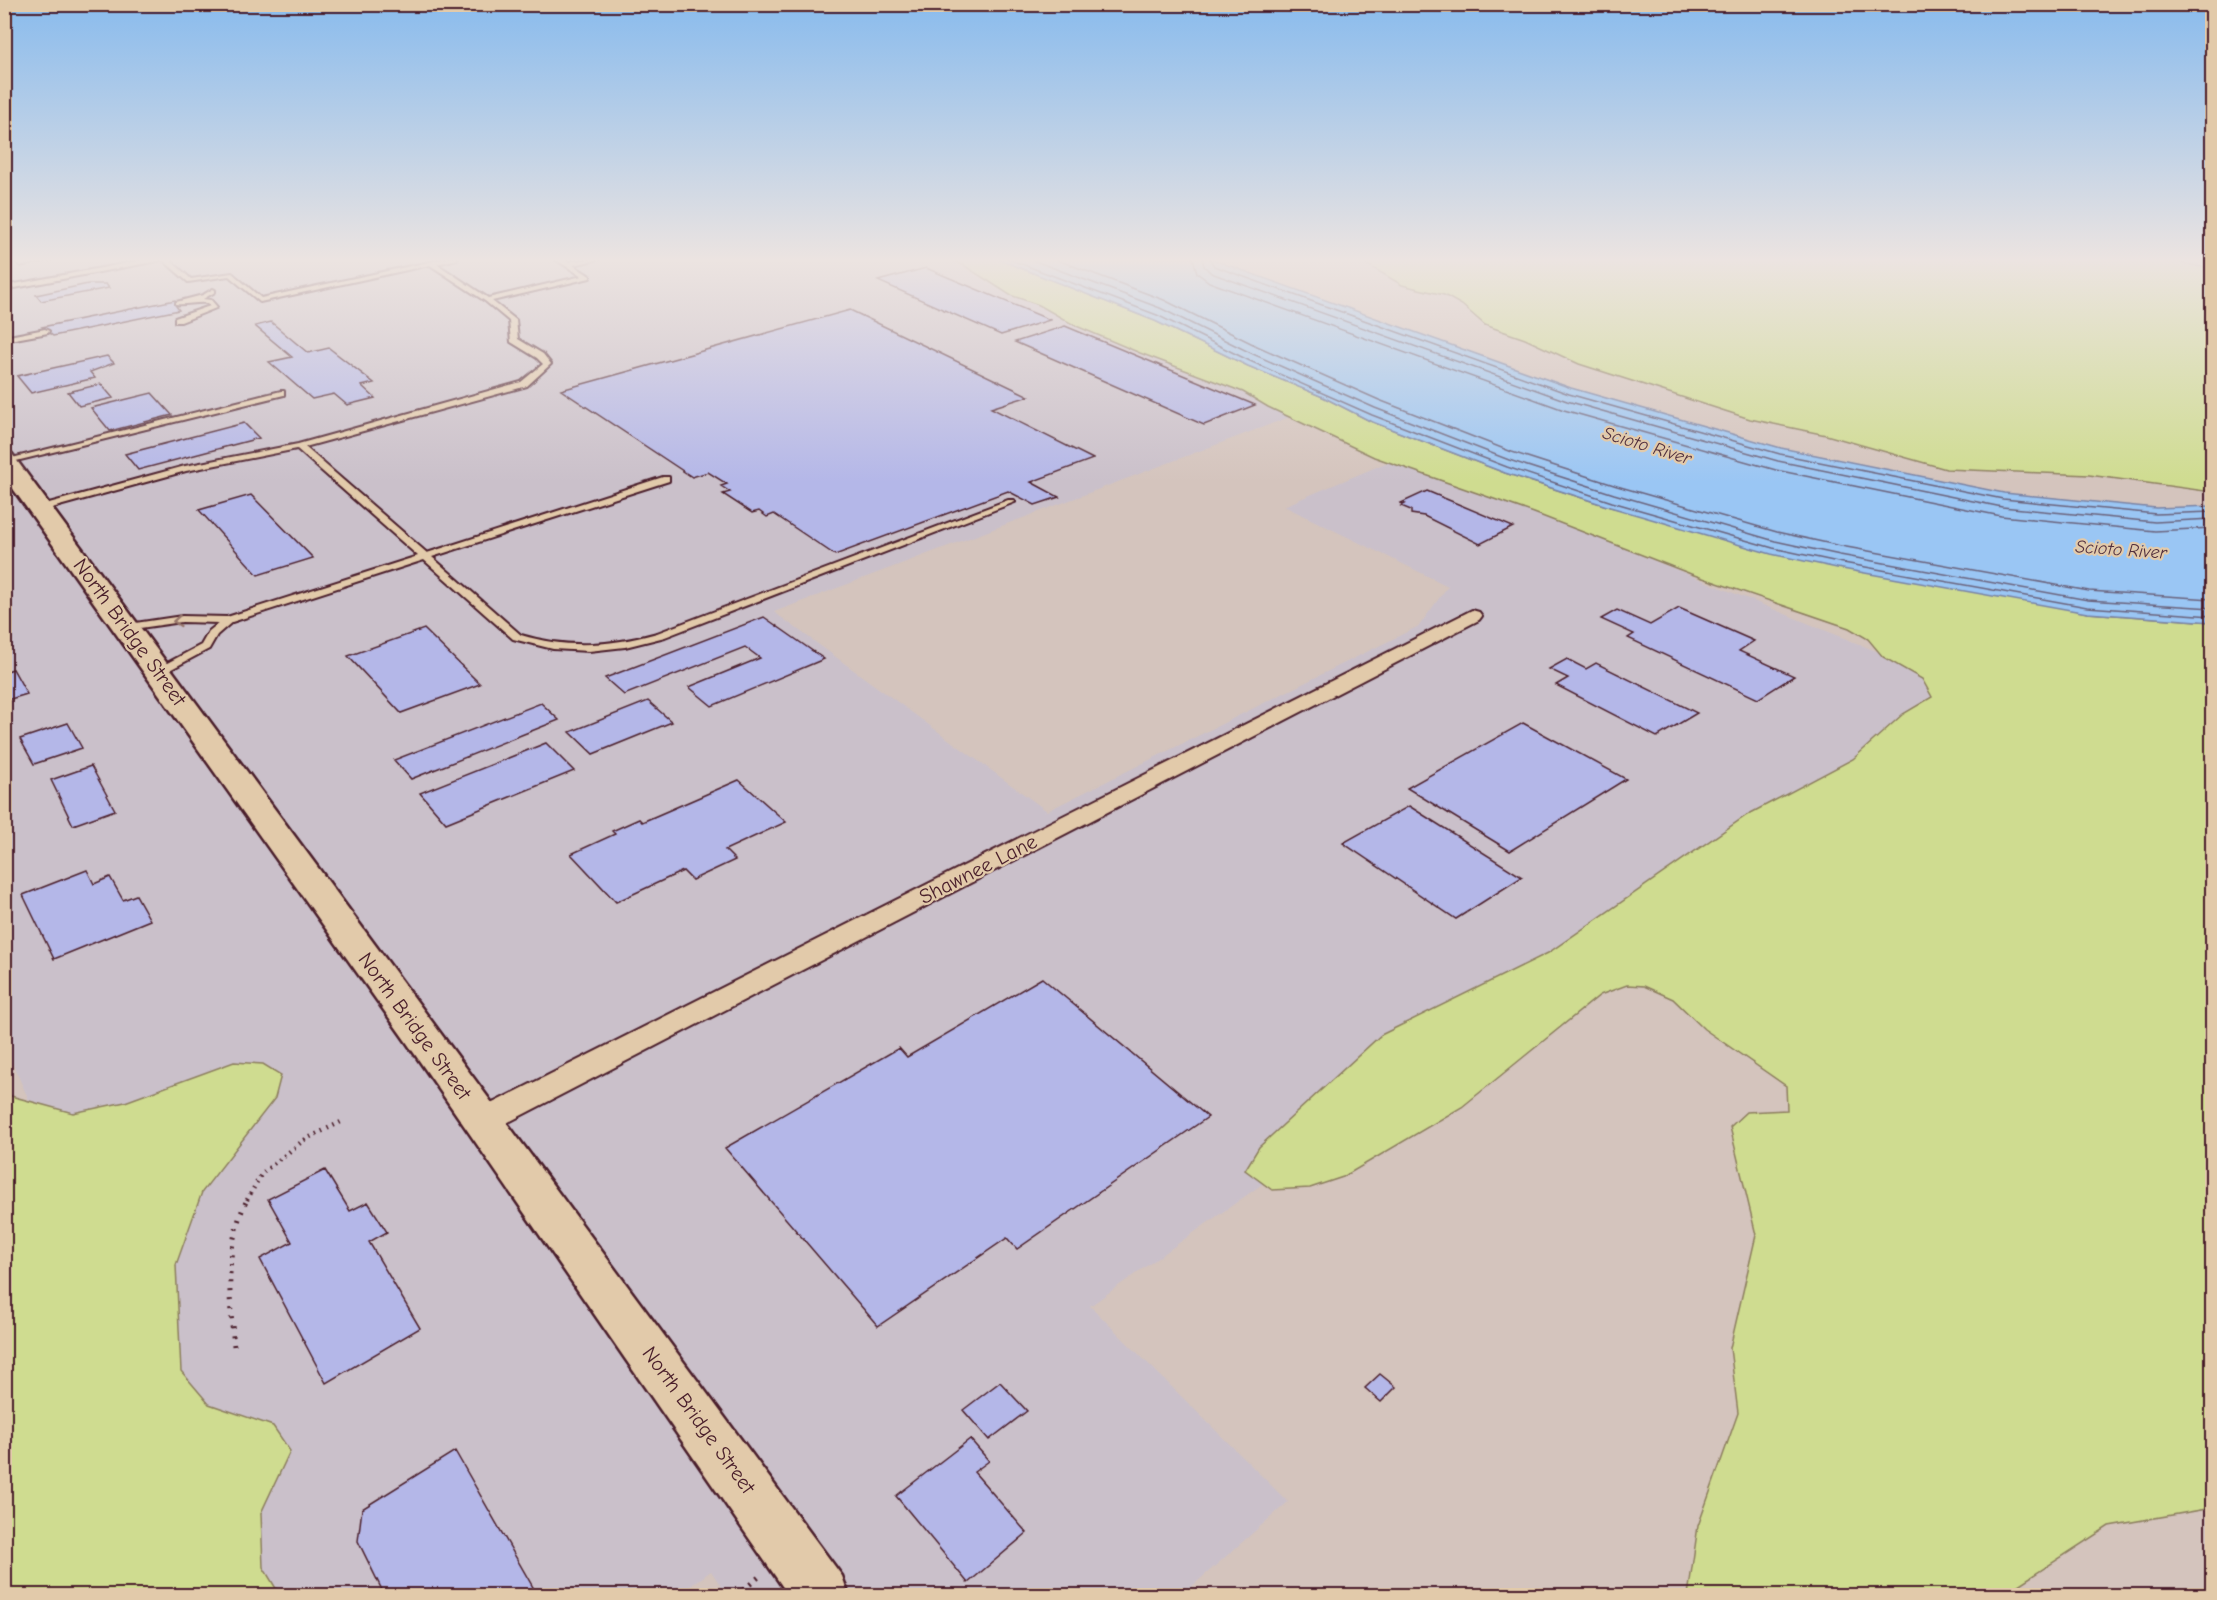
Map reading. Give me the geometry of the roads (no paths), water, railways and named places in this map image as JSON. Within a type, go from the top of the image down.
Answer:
[{"type":"main road","name":"North Bridge Street","points":[[6,460],[484,1121],[822,1596]]},
{"type":"street","name":"Shawnee Lane","points":[[484,1121],[1472,616]]},
{"type":"lane","points":[[4,339],[36,333]]},
{"type":"lane","points":[[41,508],[184,469],[299,446],[524,384],[547,364],[540,356],[514,340],[513,333]]},
{"type":"lane","points":[[6,460],[281,393]]},
{"type":"lane","points":[[299,446],[518,637],[541,645],[575,649],[633,644],[661,635],[1011,502]]},
{"type":"lane","points":[[126,627],[182,620],[228,620],[666,479]]},
{"type":"lane","points":[[158,672],[205,646],[213,633],[228,620]]},
{"type":"water","name":"Scioto River","points":[[1179,333],[1416,333],[1571,388],[1781,448],[2004,493],[2156,508],[2212,506],[2212,622],[2087,613],[1771,554],[1610,507],[1505,473],[1370,421],[1323,397],[1248,366]]}]
